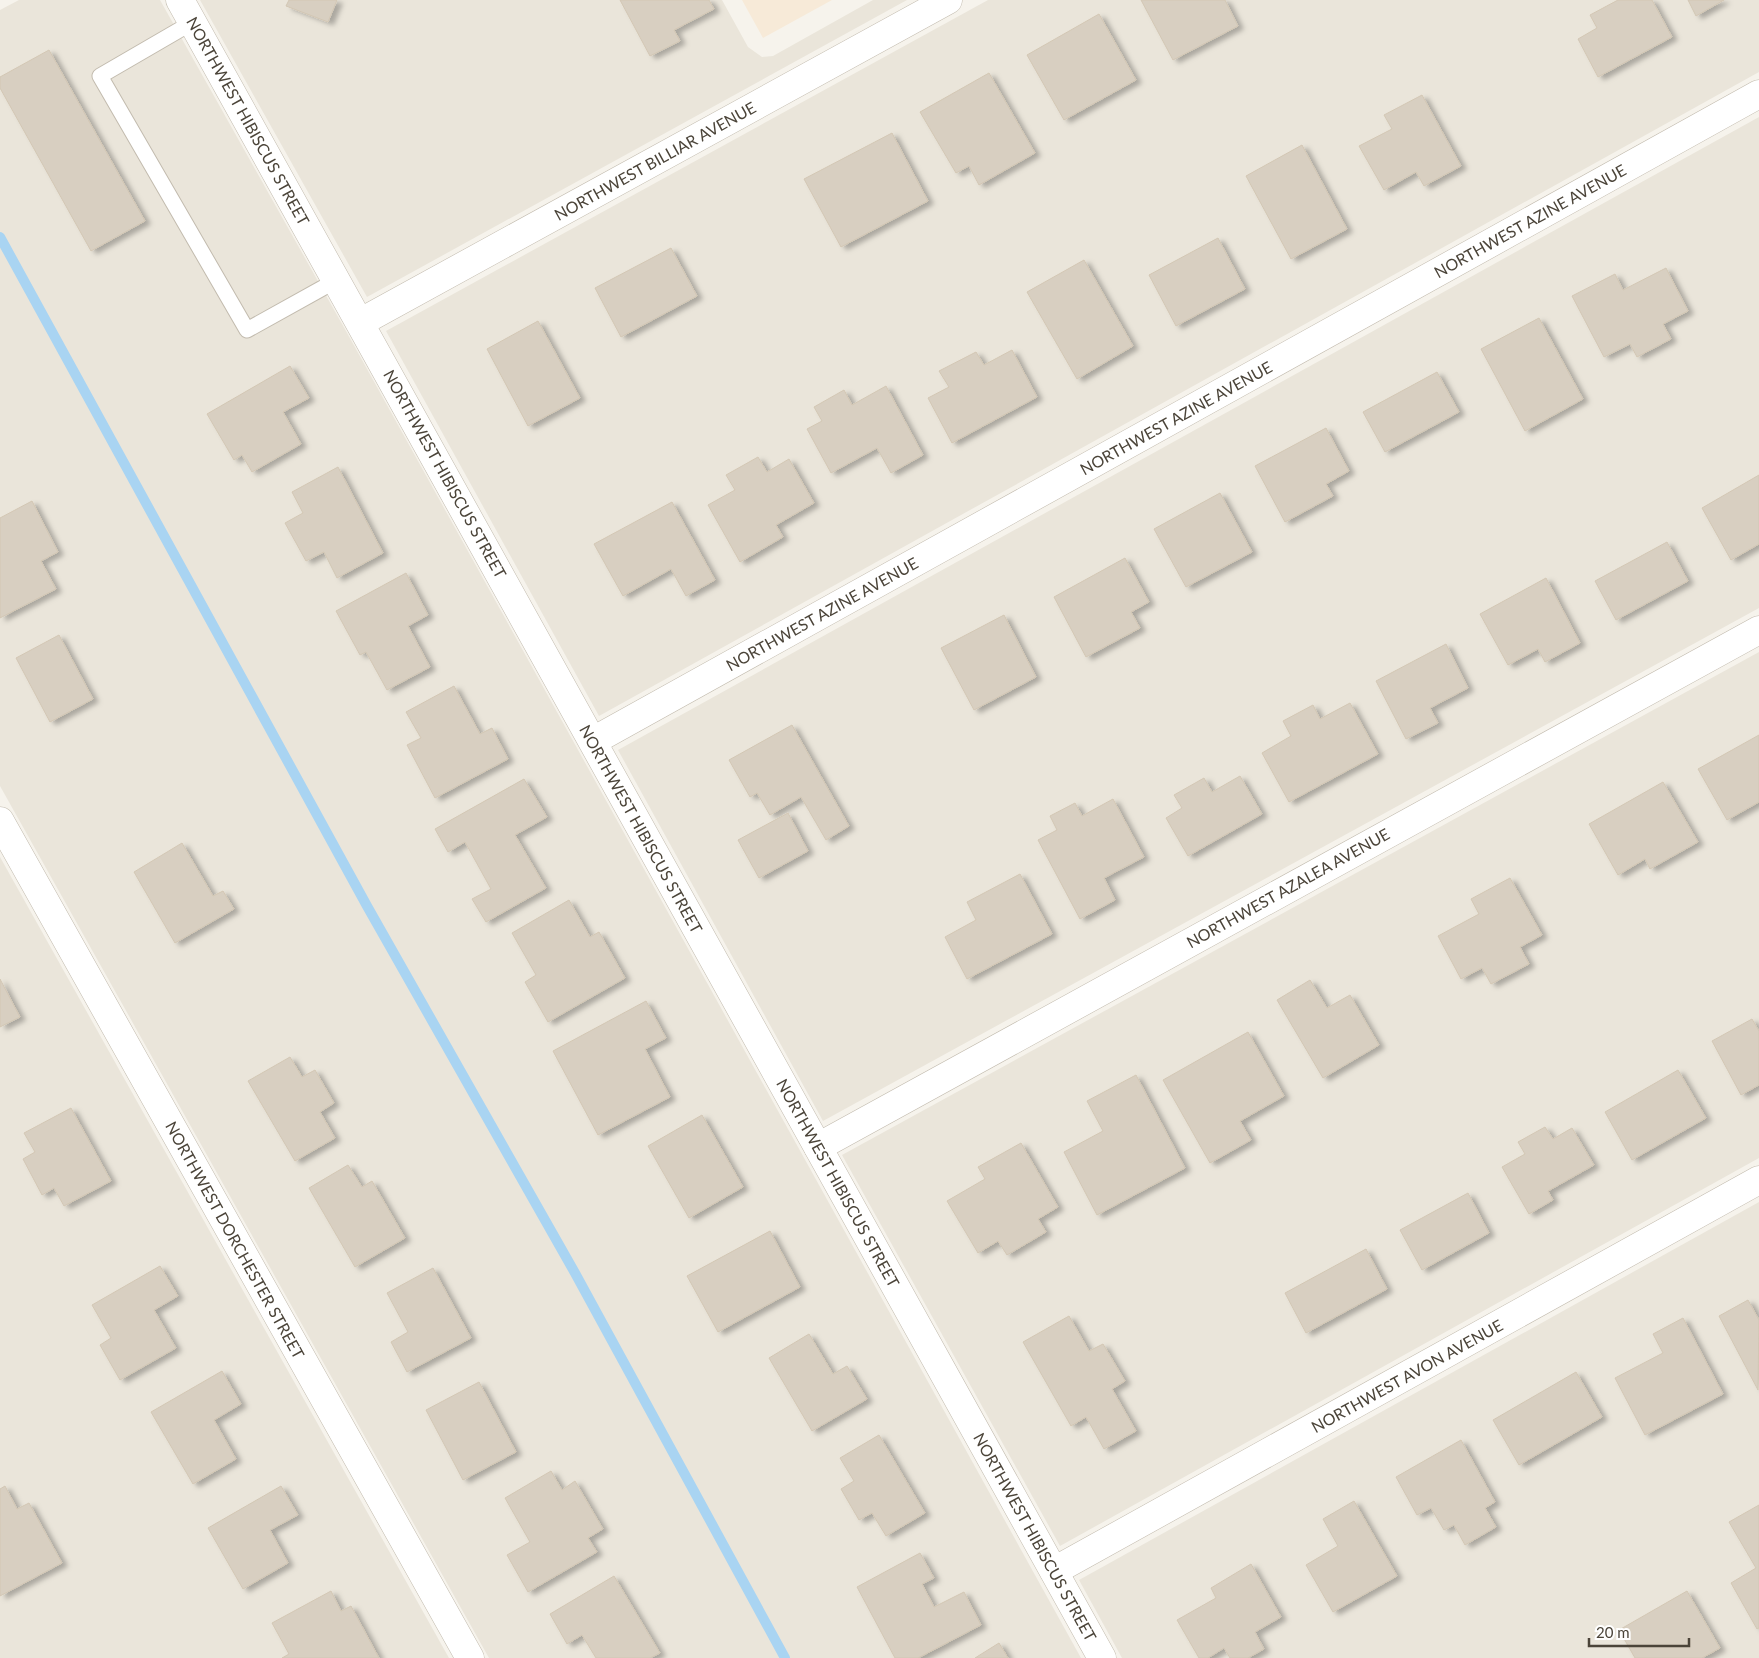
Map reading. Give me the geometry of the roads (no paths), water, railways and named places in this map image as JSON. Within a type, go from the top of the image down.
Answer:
[{"type":"street","name":"NORTHWEST BILLIAR AVENUE","points":[[361,322],[948,0]]},
{"type":"street","name":"NORTHWEST HIBISCUS STREET","points":[[186,11],[361,322],[1102,1658]]},
{"type":"street","name":"NORTHWEST AZINE AVENUE","points":[[593,741],[1759,94]]},
{"type":"street","name":"NORTHWEST AZALEA AVENUE","points":[[818,1146],[1759,630]]},
{"type":"street","name":"NORTHWEST DORCHESTER STREET","points":[[0,821],[470,1658]]},
{"type":"street","name":"NORTHWEST AVON AVENUE","points":[[1054,1571],[1759,1180]]},
{"type":"lane","points":[[186,11],[100,76],[247,330],[337,280]]},
{"type":"waterway","points":[[0,237],[367,906],[575,1273],[785,1658]]}]
